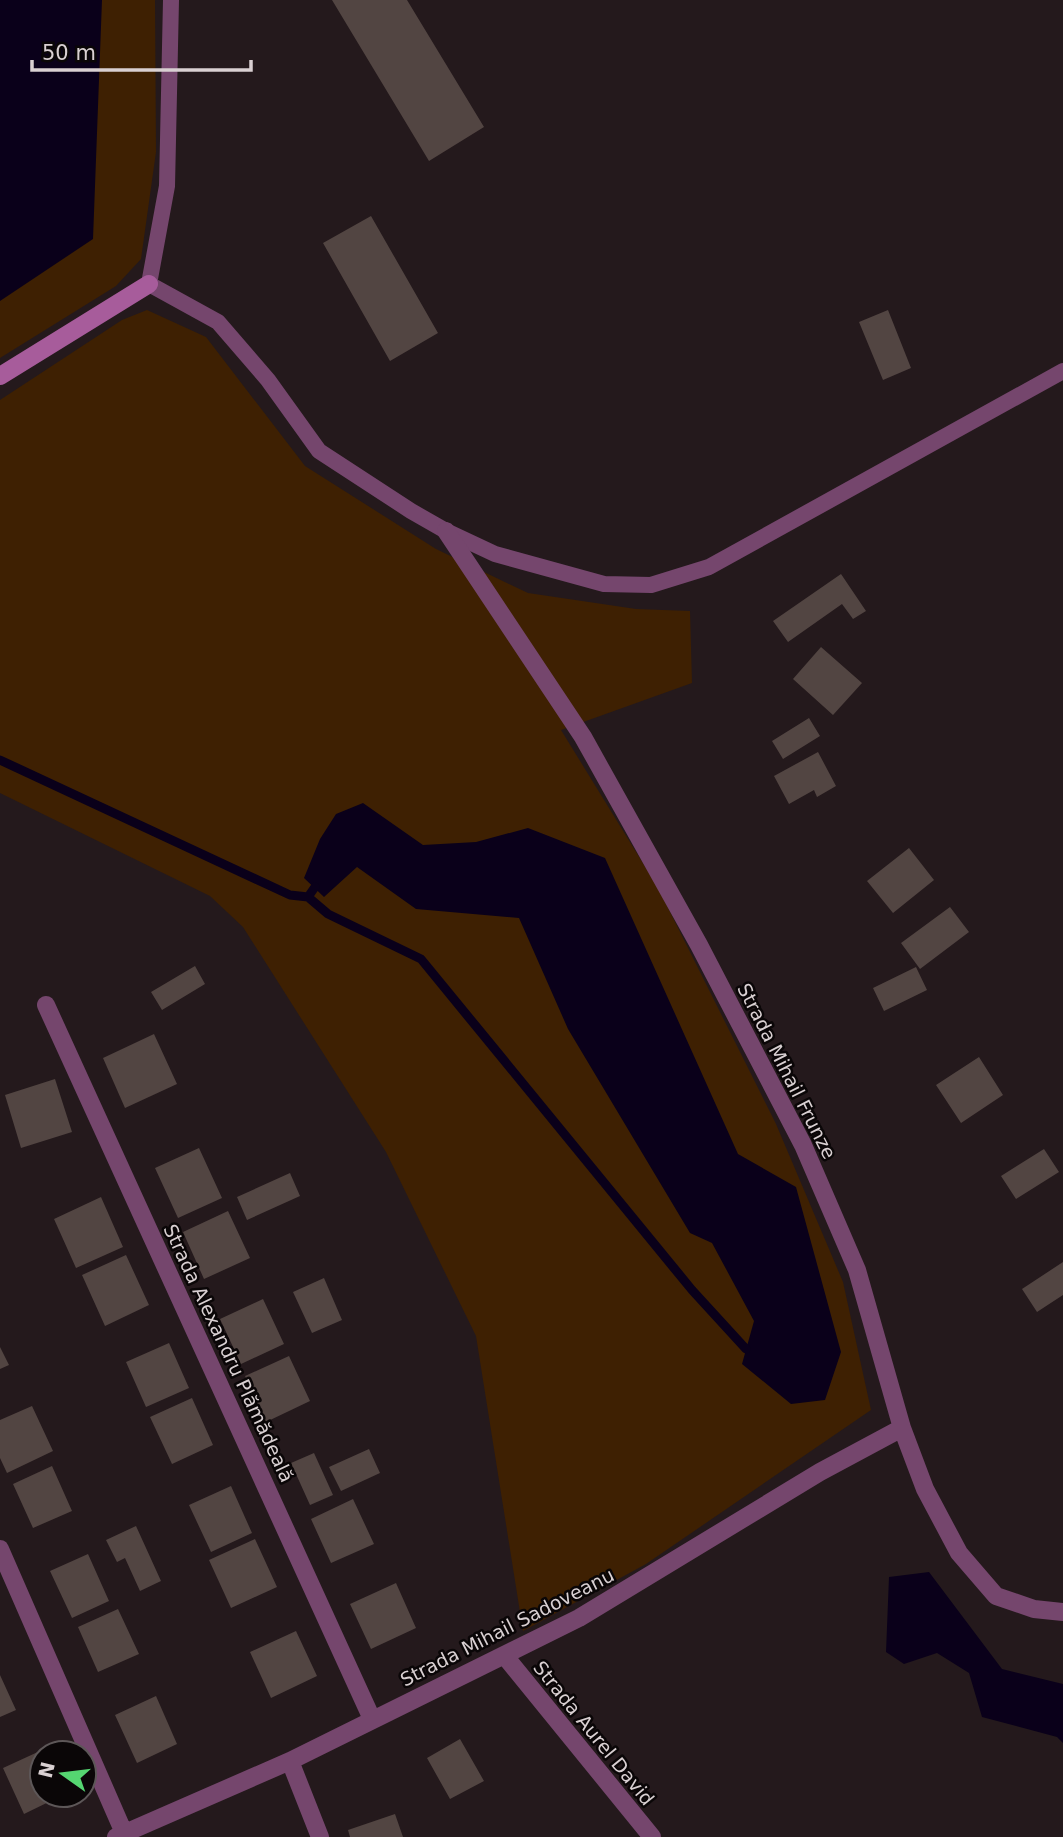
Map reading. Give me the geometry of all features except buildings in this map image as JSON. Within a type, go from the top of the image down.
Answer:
[{"type":"street","points":[[0,376],[149,284]]},
{"type":"street","name":"Strada Mihail Frunze","points":[[446,531],[583,737],[699,945],[797,1133],[857,1270],[902,1428],[925,1489],[959,1553],[996,1596],[1034,1609],[1063,1612]]},
{"type":"street","name":"Strada Alexandru Plămădeală","points":[[46,1005],[372,1719]]},
{"type":"street","name":"Strada Mihail Sadoveanu","points":[[120,1835],[290,1761],[579,1618],[820,1472],[902,1428]]},
{"type":"street","points":[[0,1549],[120,1835]]},
{"type":"street","name":"Strada Aurel David","points":[[504,1655],[652,1837]]},
{"type":"street","points":[[290,1761],[320,1837]]},
{"type":"lane","points":[[172,0],[167,186],[149,284],[218,322],[268,380],[319,451],[411,511],[495,554],[604,584],[651,585],[709,567],[1063,371]]},
{"type":"shaded area","points":[[0,0],[155,0],[156,152],[141,259],[116,286],[0,358]]},
{"type":"shaded area","points":[[0,0],[102,0],[93,239],[0,301]]},
{"type":"shaded area","points":[[147,310],[206,337],[305,466],[436,549],[528,593],[636,609],[690,611],[692,683],[561,730],[657,886],[776,1124],[843,1282],[871,1410],[646,1564],[523,1631],[476,1336],[386,1152],[243,927],[210,896],[0,793],[0,400],[122,320]]},
{"type":"shaded area","points":[[363,803],[423,845],[476,842],[528,828],[605,858],[738,1154],[796,1187],[841,1352],[825,1400],[791,1404],[742,1364],[754,1321],[712,1243],[690,1233],[568,1029],[519,918],[416,909],[357,867],[324,897],[304,878],[320,839],[336,814]]},
{"type":"shaded area","points":[[929,1572],[1002,1669],[1063,1684],[1063,1743],[1057,1737],[982,1717],[969,1673],[937,1653],[904,1664],[886,1652],[889,1577]]},
{"type":"waterway","points":[[0,760],[290,895],[308,897],[315,887]]},
{"type":"waterway","points":[[308,897],[328,914],[421,959],[692,1290],[746,1349]]}]
